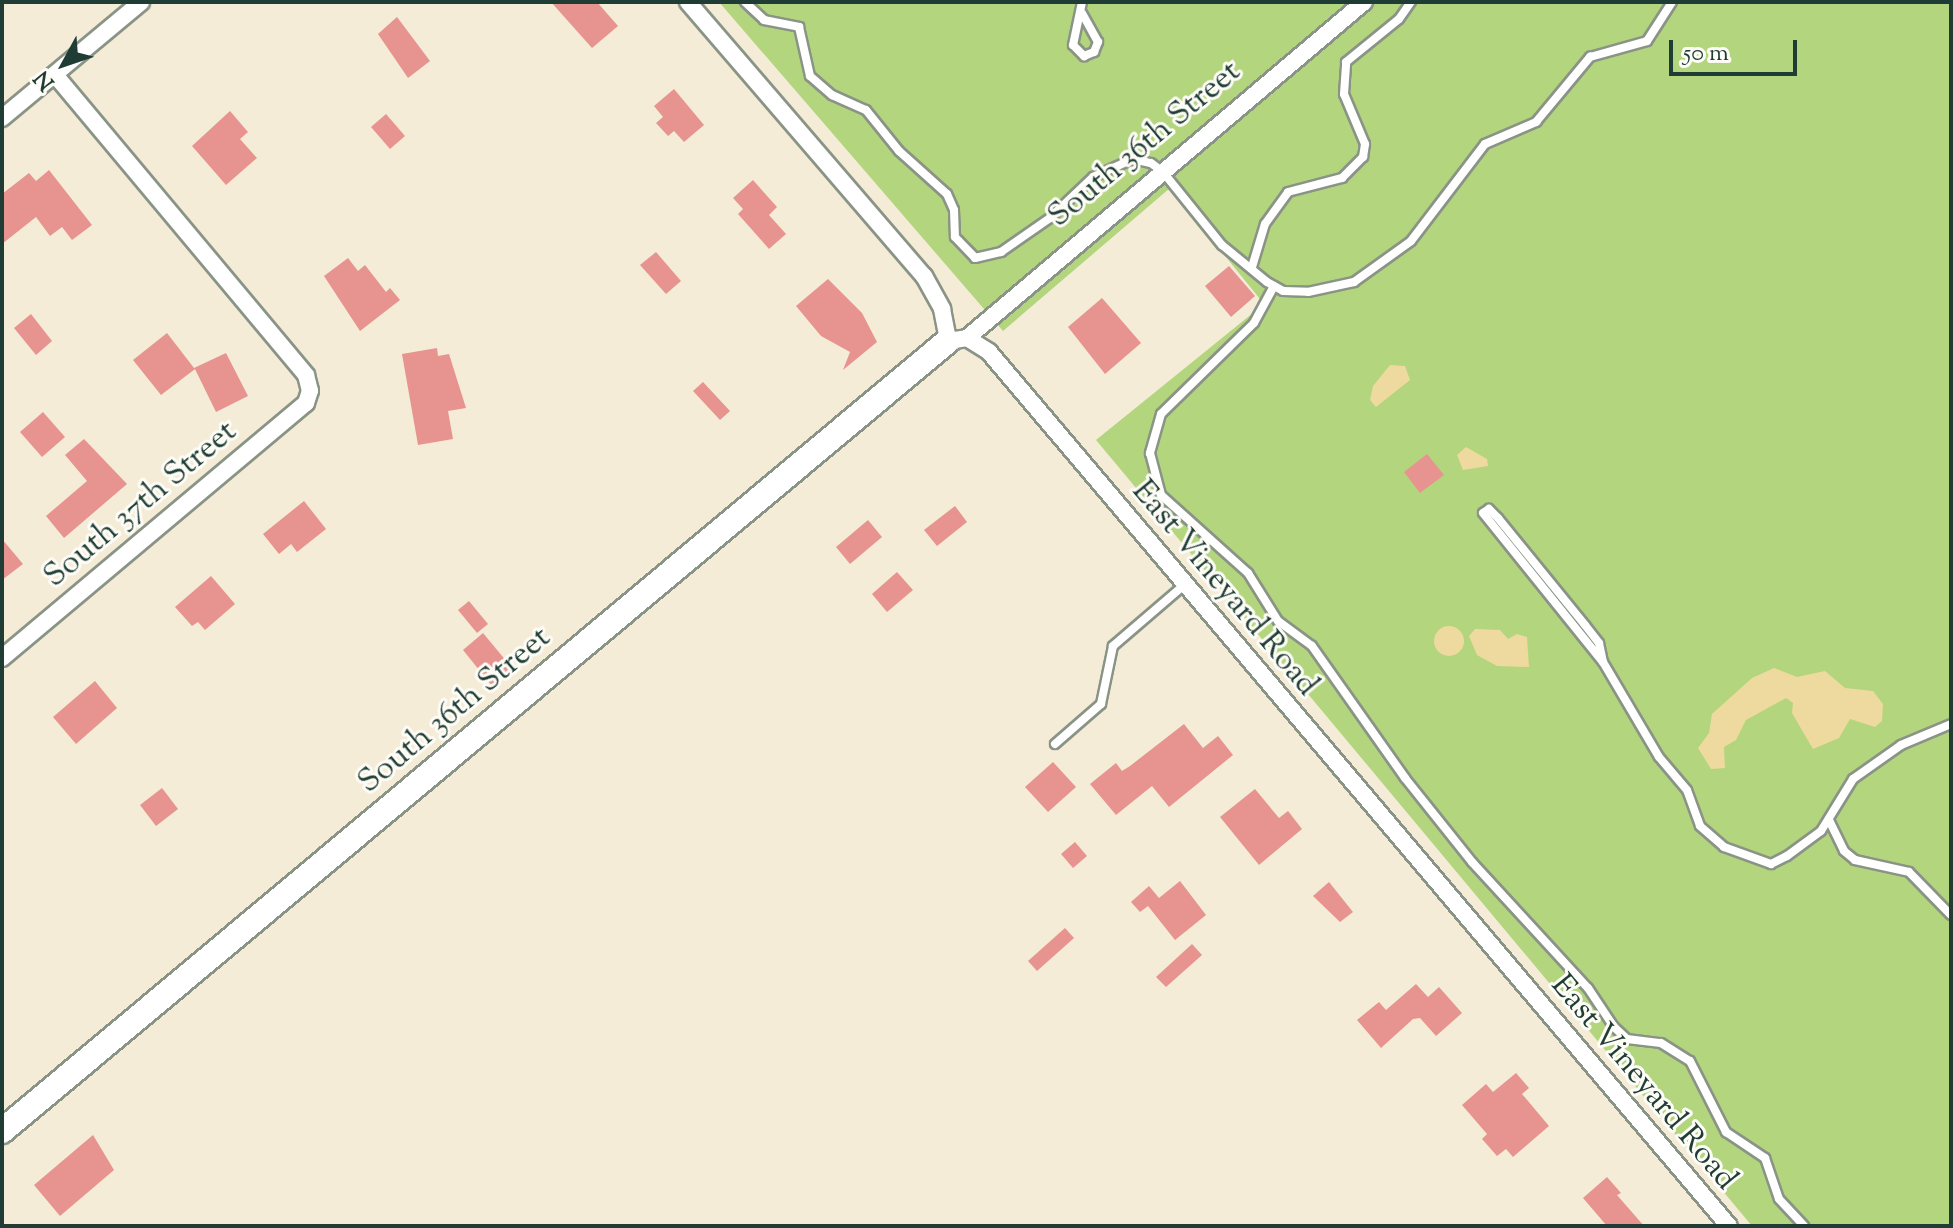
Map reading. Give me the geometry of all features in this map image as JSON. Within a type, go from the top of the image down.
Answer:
[{"type":"street","points":[[2,118],[141,2]]},
{"type":"street","points":[[688,2],[924,276],[958,340]]},
{"type":"street","name":"South 36th Street","points":[[2,1131],[1163,172],[1364,2]]},
{"type":"street","name":"South 37th Street","points":[[2,658],[306,403],[310,391],[306,375],[55,75]]},
{"type":"street","name":"East Vineyard Road","points":[[958,340],[989,352],[1183,586],[1729,1226]]},
{"type":"lane","points":[[745,2],[764,20],[799,27],[810,76],[832,95],[866,110],[899,151],[947,194],[954,210],[955,237],[975,258],[1001,252],[1116,163],[1133,159],[1163,172],[1222,245],[1283,291],[1336,289],[1380,265],[1429,223],[1485,144],[1536,122],[1590,57],[1647,41],[1672,2]]},
{"type":"lane","points":[[1082,2],[1073,45],[1084,56],[1094,52],[1098,42],[1082,13]]},
{"type":"lane","points":[[1252,267],[1265,224],[1288,192],[1342,178],[1363,157],[1365,144],[1344,94],[1346,62],[1399,19],[1411,2]]},
{"type":"lane","points":[[1274,286],[1254,323],[1161,414],[1150,453],[1161,495],[1248,573],[1278,621],[1312,646],[1345,699],[1383,741],[1457,844],[1529,919],[1614,1027],[1627,1039],[1661,1043],[1690,1061],[1726,1132],[1765,1158],[1779,1199],[1804,1226]]},
{"type":"lane","points":[[1603,662],[1599,643],[1585,625],[1498,518],[1489,509],[1483,513],[1603,662],[1659,757],[1687,790],[1707,836],[1771,864],[1821,831],[1853,779],[1901,745],[1951,724]]},
{"type":"lane","points":[[1055,744],[1101,704],[1113,646],[1183,586]]},
{"type":"lane","points":[[1829,820],[1844,851],[1855,860],[1909,872],[1951,915]]},
{"type":"green space","points":[[719,2],[1951,2],[1951,1226],[1752,1226],[1096,440],[1264,304],[1170,188],[1003,331]]},
{"type":"sand","points":[[1390,365],[1405,366],[1410,380],[1376,407],[1370,400],[1373,386]]},
{"type":"sand","points":[[1466,447],[1487,459],[1488,466],[1463,470],[1457,455]]},
{"type":"sand","points":[[1449,626],[1460,630],[1464,641],[1460,652],[1449,656],[1438,652],[1434,641],[1438,630]]},
{"type":"sand","points":[[1475,629],[1500,630],[1508,639],[1517,634],[1527,637],[1529,667],[1497,666],[1477,655],[1469,636]]},
{"type":"sand","points":[[1774,668],[1797,677],[1825,671],[1845,688],[1873,691],[1883,704],[1882,721],[1875,727],[1850,719],[1839,738],[1813,749],[1792,713],[1793,703],[1786,698],[1746,720],[1736,740],[1724,747],[1725,768],[1711,769],[1698,748],[1709,733],[1712,714],[1752,678]]},
{"type":"building","points":[[551,2],[597,2],[618,26],[592,48]]},
{"type":"building","points":[[397,17],[430,61],[408,78],[378,34]]},
{"type":"building","points":[[674,89],[704,125],[684,142],[674,131],[668,136],[656,123],[663,117],[654,106]]},
{"type":"building","points":[[230,111],[248,132],[240,139],[257,158],[226,185],[192,146]]},
{"type":"building","points":[[386,114],[405,136],[390,149],[371,127]]},
{"type":"building","points":[[49,170],[92,225],[72,240],[62,227],[50,236],[36,217],[2,244],[2,194],[29,173],[36,181]]},
{"type":"building","points":[[753,180],[777,207],[769,215],[786,234],[769,249],[738,214],[743,209],[733,198]]},
{"type":"building","points":[[656,252],[681,281],[666,294],[640,265]]},
{"type":"building","points":[[348,258],[358,271],[365,265],[386,292],[390,288],[400,300],[360,331],[324,276]]},
{"type":"building","points":[[1229,266],[1255,296],[1231,317],[1205,286]]},
{"type":"building","points":[[828,279],[862,313],[877,342],[843,370],[850,352],[821,336],[796,306]]},
{"type":"building","points":[[1102,298],[1141,343],[1105,374],[1068,327]]},
{"type":"building","points":[[31,314],[52,341],[36,355],[14,328]]},
{"type":"building","points":[[167,333],[194,368],[226,353],[248,396],[216,412],[195,369],[161,395],[133,360]]},
{"type":"building","points":[[437,348],[438,356],[449,354],[466,408],[448,411],[453,439],[418,445],[402,354]]},
{"type":"building","points":[[703,382],[730,411],[720,420],[693,391]]},
{"type":"building","points":[[43,412],[65,437],[42,457],[20,432]]},
{"type":"building","points":[[84,439],[127,484],[64,538],[46,516],[87,481],[65,455]]},
{"type":"building","points":[[1427,454],[1444,475],[1420,493],[1404,472]]},
{"type":"building","points":[[304,501],[326,529],[297,552],[291,544],[279,554],[263,534]]},
{"type":"building","points":[[955,506],[967,522],[937,546],[924,530]]},
{"type":"building","points":[[868,520],[882,537],[850,564],[836,547]]},
{"type":"building","points":[[2,539],[23,564],[2,580]]},
{"type":"building","points":[[897,572],[913,590],[887,612],[872,594]]},
{"type":"building","points":[[211,576],[235,604],[205,630],[198,622],[192,626],[175,607]]},
{"type":"building","points":[[469,601],[488,624],[477,633],[458,610]]},
{"type":"building","points":[[483,633],[513,669],[492,686],[463,650]]},
{"type":"building","points":[[95,681],[117,708],[76,744],[53,717]]},
{"type":"building","points":[[1184,724],[1203,748],[1218,736],[1233,755],[1169,807],[1152,786],[1116,815],[1090,784],[1116,763],[1122,771],[1130,766]]},
{"type":"building","points":[[1053,762],[1076,787],[1048,812],[1025,787]]},
{"type":"building","points":[[162,788],[178,809],[156,826],[140,805]]},
{"type":"building","points":[[1255,789],[1279,818],[1288,811],[1302,829],[1259,865],[1220,817]]},
{"type":"building","points":[[1075,842],[1087,856],[1073,868],[1061,854]]},
{"type":"building","points":[[1180,881],[1206,915],[1175,940],[1148,906],[1140,912],[1131,902],[1149,886],[1159,898]]},
{"type":"building","points":[[1329,882],[1353,912],[1340,922],[1313,896]]},
{"type":"building","points":[[1065,928],[1074,938],[1037,971],[1028,961]]},
{"type":"building","points":[[1192,944],[1202,955],[1166,987],[1156,977]]},
{"type":"building","points":[[1416,984],[1428,997],[1439,987],[1462,1013],[1436,1036],[1420,1018],[1413,1019],[1381,1048],[1357,1020],[1379,1002],[1386,1010]]},
{"type":"building","points":[[1516,1073],[1529,1088],[1522,1094],[1549,1126],[1513,1157],[1506,1149],[1497,1156],[1482,1139],[1487,1134],[1462,1105],[1486,1084],[1493,1092]]},
{"type":"building","points":[[93,1135],[114,1170],[60,1216],[34,1185]]},
{"type":"building","points":[[1607,1177],[1621,1193],[1617,1195],[1644,1226],[1607,1226],[1583,1198]]}]
